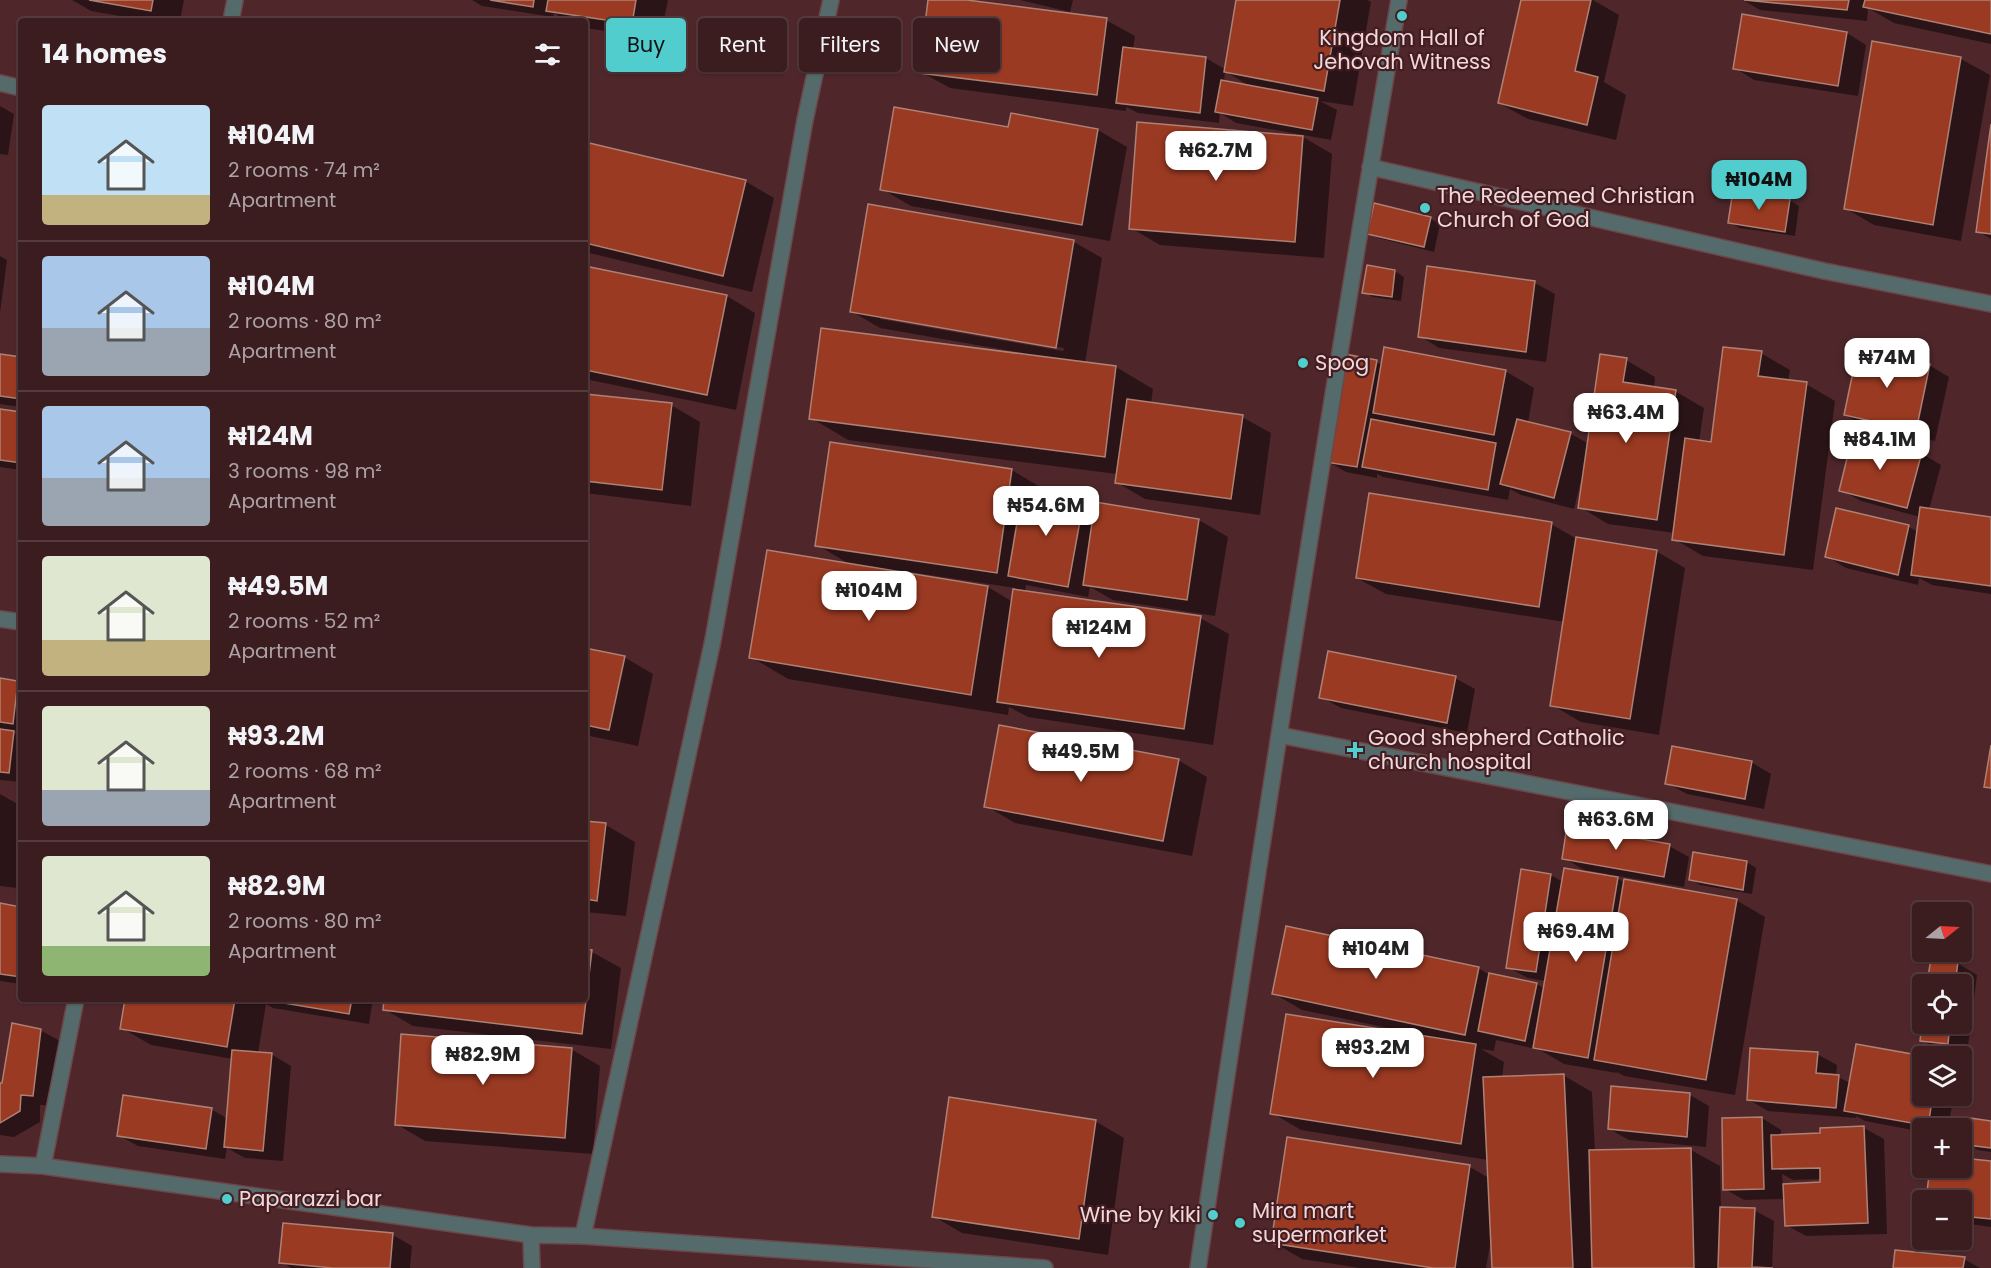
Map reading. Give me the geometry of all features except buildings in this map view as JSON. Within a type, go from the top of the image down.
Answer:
[{"type":"street","points":[[232,18],[235,0]]},
{"type":"street","points":[[582,1236],[713,640],[805,120],[831,0]]},
{"type":"street","points":[[1198,1268],[1279,735],[1399,0]]},
{"type":"street","points":[[0,83],[18,87]]},
{"type":"street","points":[[1370,167],[1824,271],[1991,304]]},
{"type":"street","points":[[0,619],[18,622]]},
{"type":"street","points":[[1279,735],[1991,874]]},
{"type":"street","points":[[43,1166],[75,1002]]},
{"type":"street","points":[[0,1164],[43,1166],[531,1235],[582,1236],[1045,1268]]},
{"type":"street","points":[[531,1235],[532,1268]]},
{"type":"place","name":"Kingdom Hall of Jehovah Witness","points":[[1402,16]]},
{"type":"place","name":"The Redeemed Christian Church of God","points":[[1425,208]]},
{"type":"place","name":"Spog","points":[[1303,363]]},
{"type":"place","name":"Good shepherd Catholic church hospital","points":[[1355,750]]},
{"type":"place","name":"Paparazzi bar","points":[[227,1199]]},
{"type":"place","name":"Wine by kiki","points":[[1213,1215]]},
{"type":"place","name":"Mira mart supermarket","points":[[1240,1223]]}]
